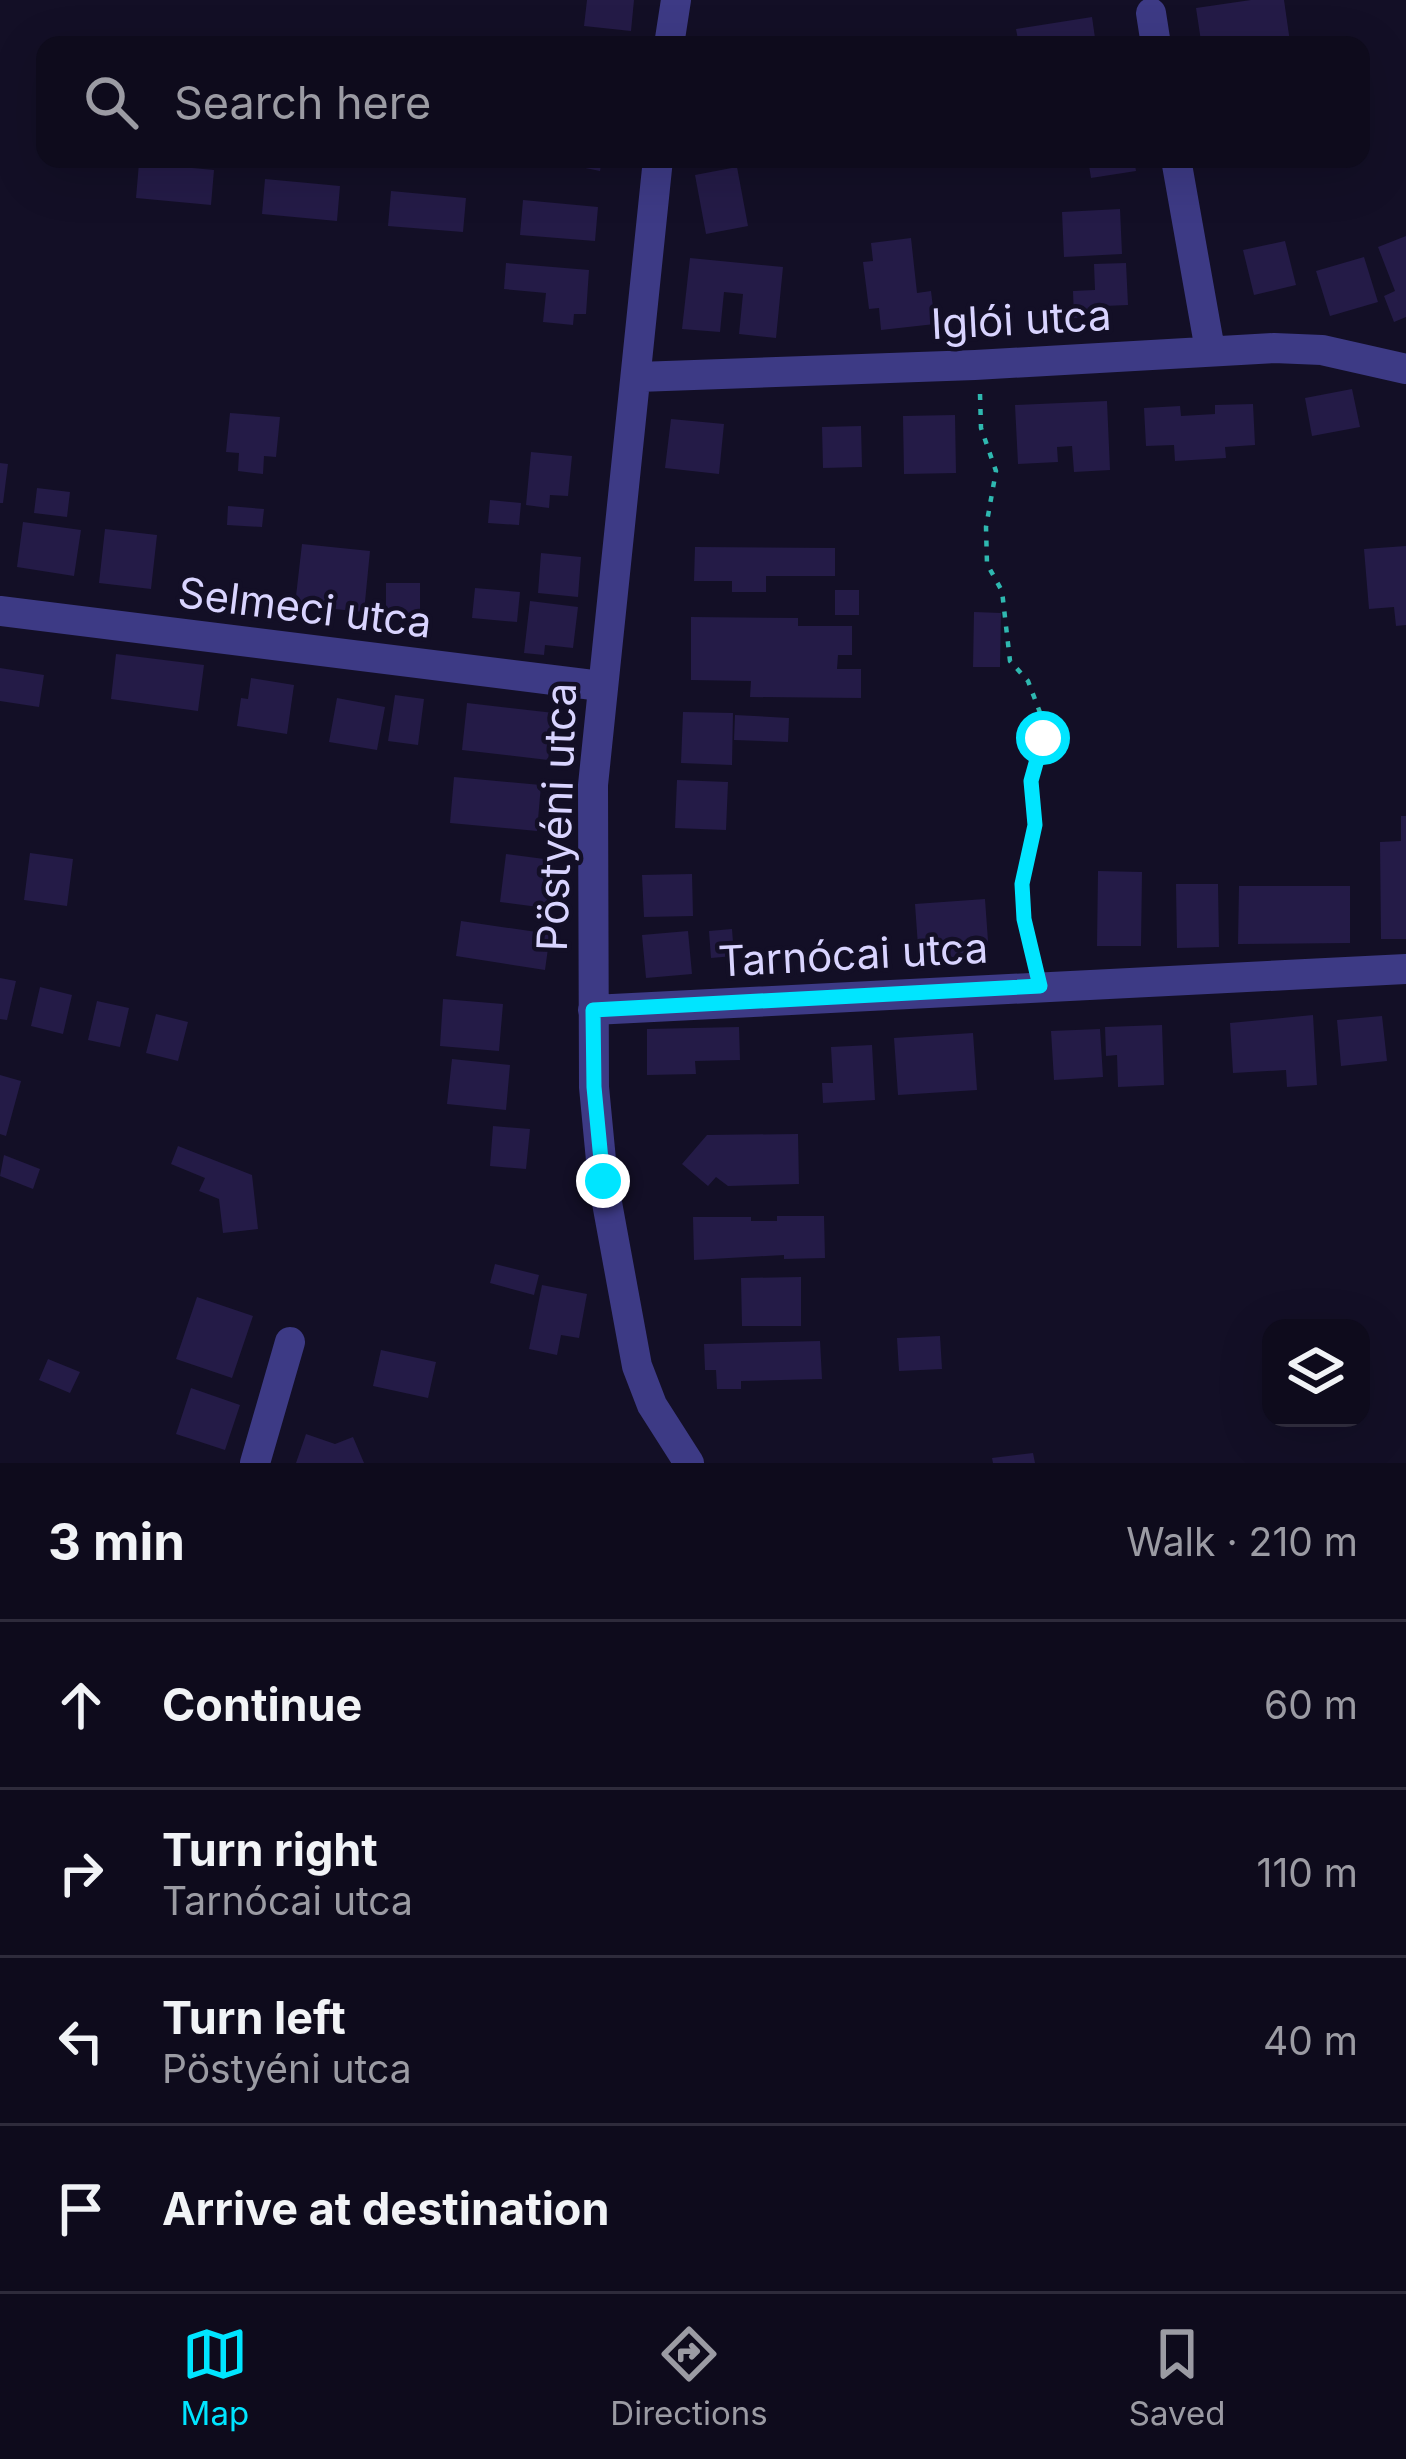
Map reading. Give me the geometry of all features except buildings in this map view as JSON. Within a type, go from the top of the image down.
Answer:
[{"type":"street","points":[[670,36],[676,0]]},
{"type":"street","points":[[1151,14],[1155,36]]},
{"type":"street","name":"Pöstyéni utca","points":[[657,168],[593,785],[594,1087],[603,1181],[626,1318],[652,1405],[689,1463]]},
{"type":"street","points":[[1179,168],[1210,350]]},
{"type":"street","name":"Iglói utca","points":[[638,377],[975,365],[1210,350],[1322,350],[1406,370]]},
{"type":"street","name":"Selmeci utca","points":[[0,611],[601,686]]},
{"type":"street","name":"Tarnócai utca","points":[[593,1010],[1406,969]]},
{"type":"street","points":[[255,1463],[290,1342]]},
{"type":"path","points":[[975,365],[981,428],[996,471],[986,527],[987,564],[1002,591],[1010,661],[1028,682],[1044,723],[1031,781],[1035,825],[1022,884],[1024,919],[1040,986]]},
{"type":"route","points":[[603,1181],[593,1010],[1040,986],[1024,919],[1022,884],[1035,825],[1031,781],[1043,738]]}]
